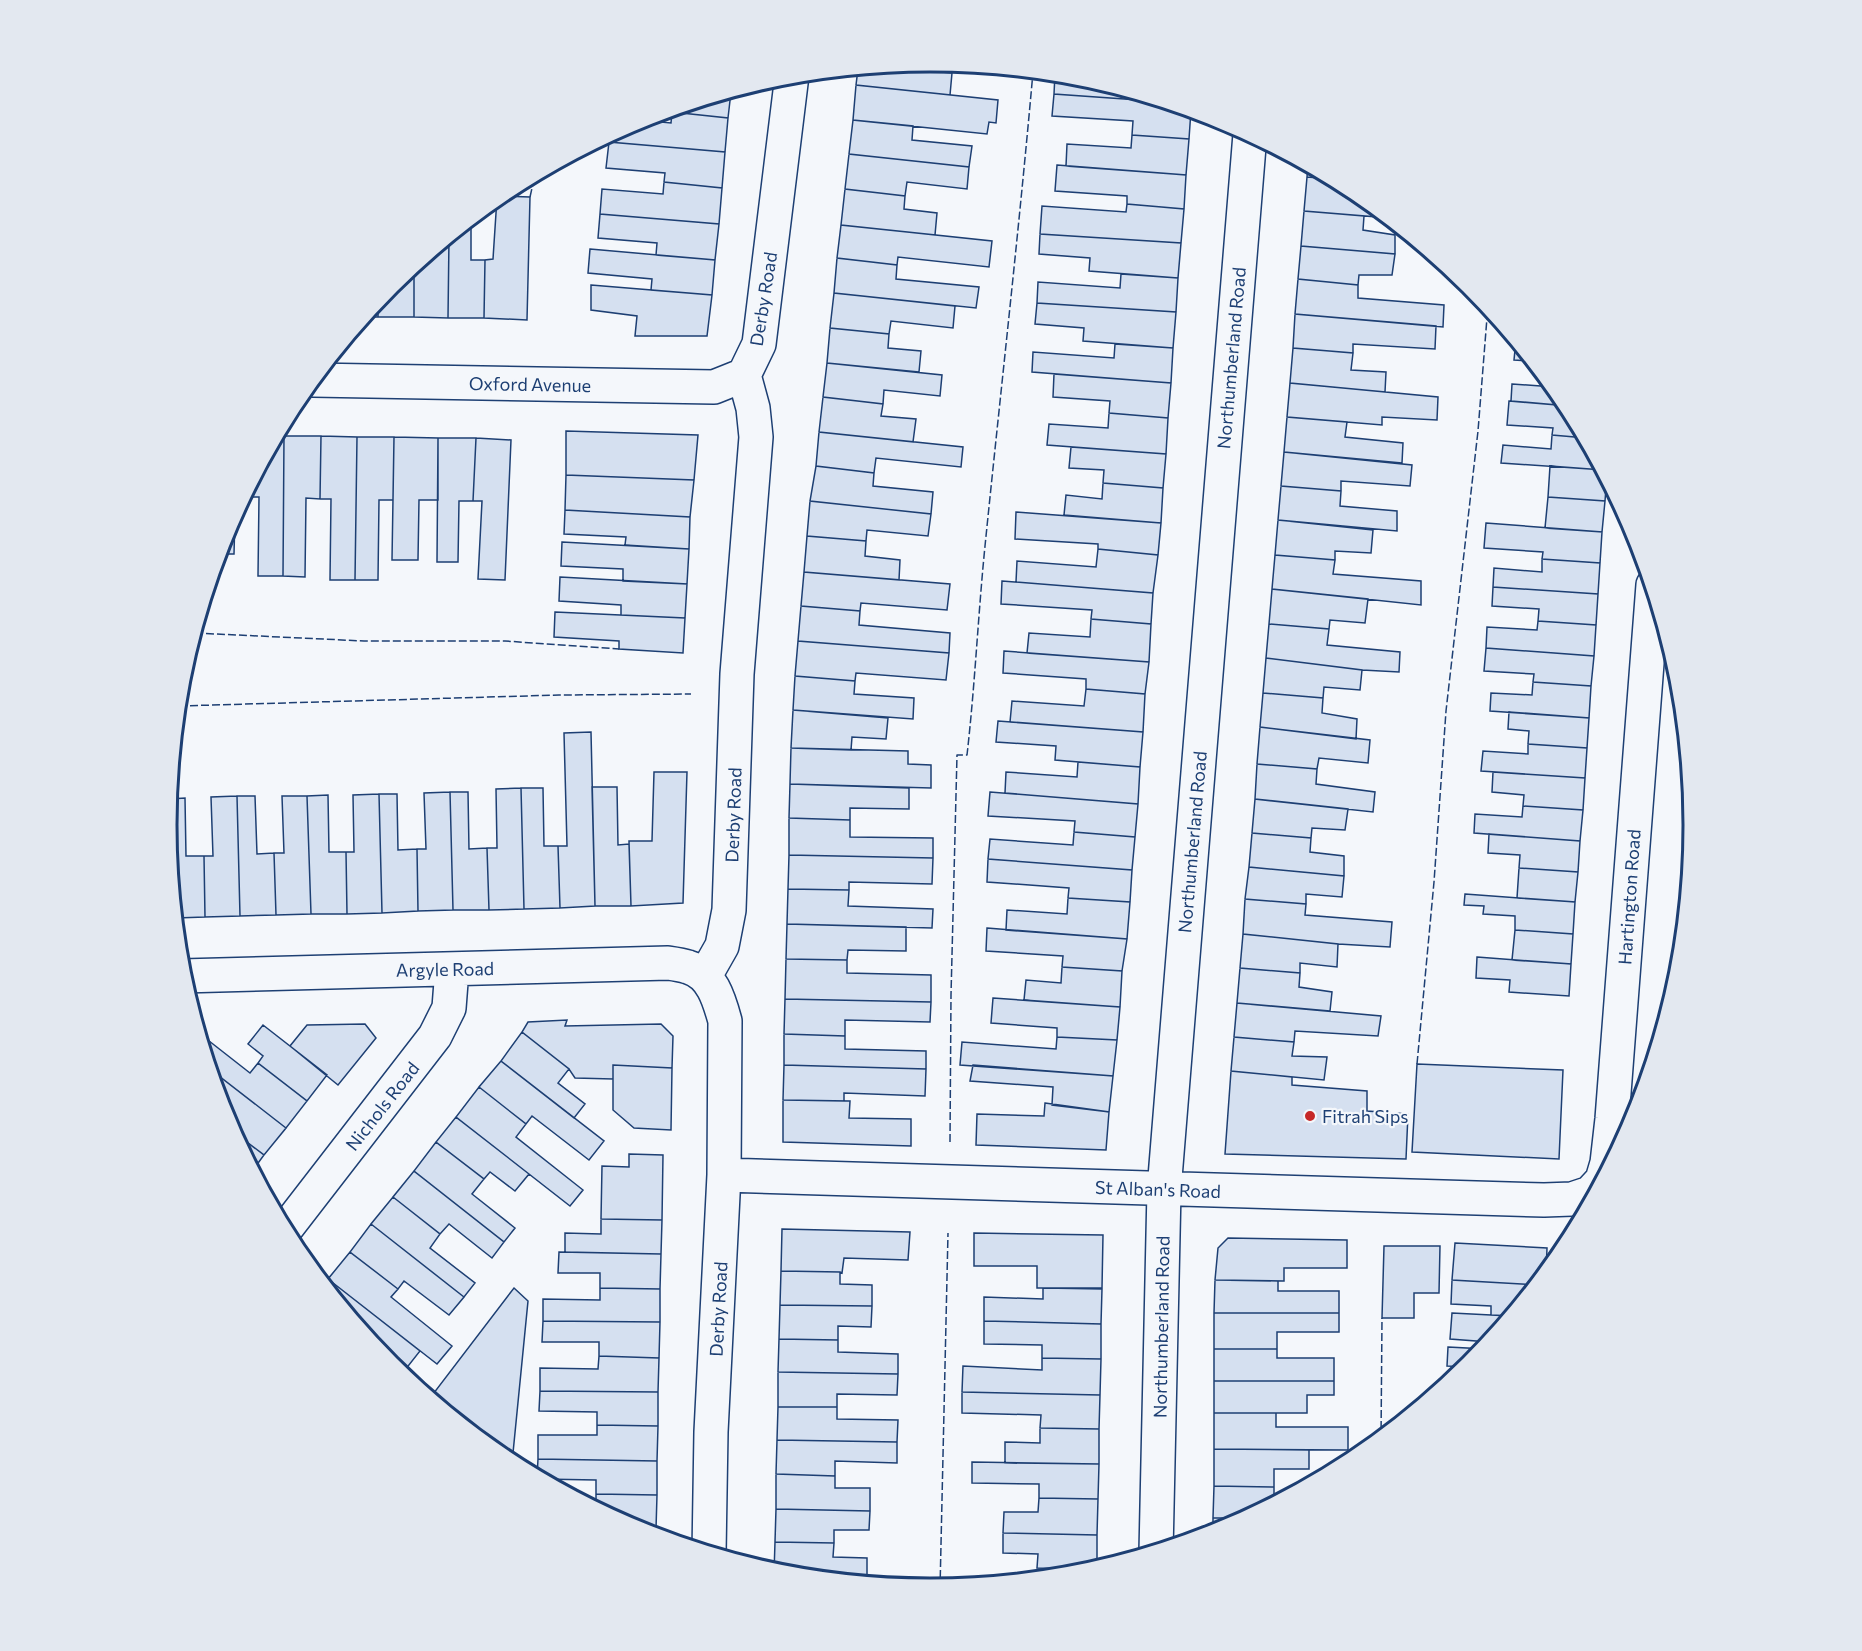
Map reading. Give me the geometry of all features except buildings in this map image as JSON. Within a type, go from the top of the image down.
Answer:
[{"type":"street","name":"Derby Road","points":[[709,1545],[711,1432],[724,1175],[725,1021],[719,998],[705,976],[722,946],[729,910],[737,674],[756,437],[753,408],[744,375],[759,344],[791,85]]},
{"type":"street","name":"Northumberland Road","points":[[1156,1544],[1164,1190],[1249,143]]},
{"type":"street","name":"Oxford Avenue","points":[[323,380],[714,387],[744,375]]},
{"type":"street","name":"Hartington Road","points":[[1607,1158],[1651,605]]},
{"type":"street","name":"Argyle Road","points":[[193,976],[668,963],[689,967],[705,976]]},
{"type":"street","name":"Nichols Road","points":[[291,1223],[435,1036],[449,1008],[452,969]]},
{"type":"street","name":"St Alban's Road","points":[[724,1175],[1164,1190],[1544,1200],[1586,1199]]},
{"type":"fence","points":[[950,1142],[957,755],[967,755],[985,546],[1032,79]]},
{"type":"fence","points":[[530,197],[532,186]]},
{"type":"fence","points":[[1417,1064],[1434,882],[1446,711],[1478,431],[1487,317]]},
{"type":"fence","points":[[202,633],[364,641],[505,641],[619,649]]},
{"type":"fence","points":[[187,706],[559,695],[691,694]]},
{"type":"fence","points":[[940,1579],[948,1233]]},
{"type":"fence","points":[[1381,1429],[1382,1318]]},
{"type":"place","name":"Fitrah Sips","points":[[1310,1116]]}]
